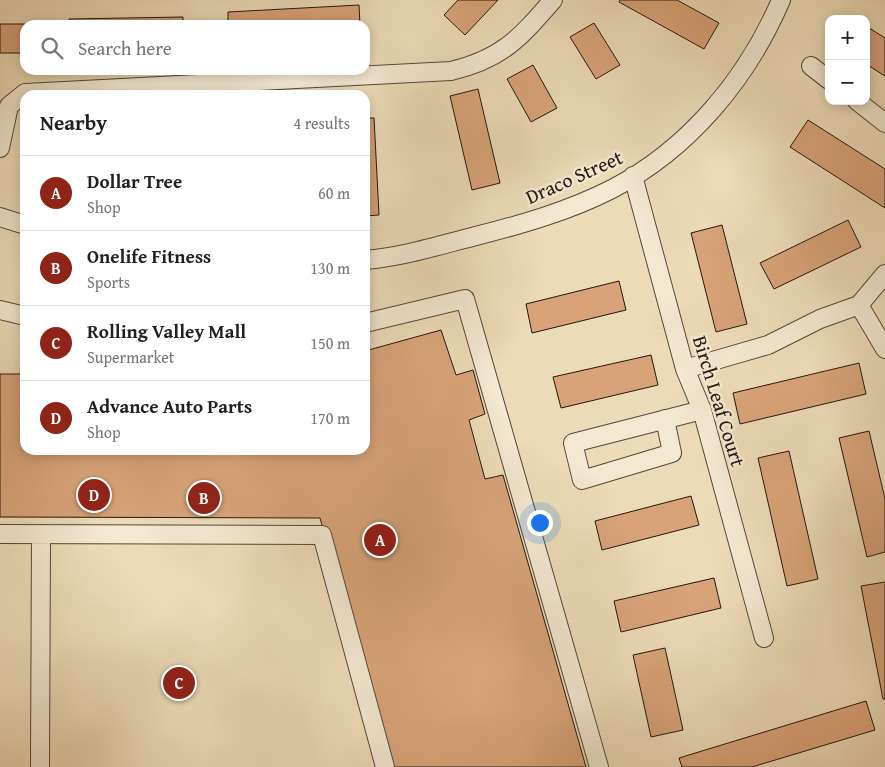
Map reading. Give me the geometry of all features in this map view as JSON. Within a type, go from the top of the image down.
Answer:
[{"type":"street","points":[[370,74],[451,70],[474,65],[521,37],[553,0]]},
{"type":"street","name":"Draco Street","points":[[370,259],[439,246],[556,212],[612,189],[633,176],[672,149],[709,113],[738,78],[768,29],[780,0]]},
{"type":"street","points":[[810,66],[825,77]]},
{"type":"street","points":[[81,90],[359,75]]},
{"type":"street","points":[[0,148],[9,106],[20,98]]},
{"type":"street","points":[[862,105],[885,122]]},
{"type":"street","name":"Birch Leaf Court","points":[[633,176],[685,369],[702,410],[764,638]]},
{"type":"street","points":[[0,217],[20,223]]},
{"type":"street","points":[[685,369],[768,345],[820,319],[859,305],[885,274]]},
{"type":"street","points":[[370,322],[465,299],[599,767]]},
{"type":"street","points":[[859,305],[885,350]]},
{"type":"street","points":[[0,310],[20,315]]},
{"type":"street","points":[[665,419],[672,453],[582,480],[573,443],[665,419],[702,410]]},
{"type":"street","points":[[0,534],[322,535],[385,767]]},
{"type":"street","points":[[40,767],[41,535]]},
{"type":"building","points":[[458,0],[498,0],[465,35],[444,15]]},
{"type":"building","points":[[620,0],[677,0],[719,23],[704,49],[619,2]]},
{"type":"building","points":[[359,5],[360,20],[228,20],[228,12]]},
{"type":"building","points":[[183,17],[183,20],[69,19]]},
{"type":"building","points":[[594,23],[620,65],[596,79],[570,37]]},
{"type":"building","points":[[0,24],[20,24],[20,53],[0,53]]},
{"type":"building","points":[[870,29],[885,38],[885,76],[870,67]]},
{"type":"building","points":[[533,65],[557,108],[531,122],[507,79]]},
{"type":"building","points":[[478,89],[500,183],[472,190],[450,96]]},
{"type":"building","points":[[370,118],[374,118],[379,215],[370,216]]},
{"type":"building","points":[[808,120],[885,169],[885,208],[790,147]]},
{"type":"building","points":[[848,220],[861,247],[774,289],[760,263]]},
{"type":"building","points":[[722,225],[747,324],[716,332],[691,233]]},
{"type":"building","points":[[619,281],[626,310],[532,333],[526,304]]},
{"type":"building","points":[[441,330],[456,375],[473,370],[485,414],[469,420],[485,479],[503,475],[586,767],[390,767],[320,518],[0,517],[0,374],[20,374],[20,455],[370,455],[370,350]]},
{"type":"building","points":[[651,355],[658,385],[561,408],[553,377]]},
{"type":"building","points":[[859,363],[866,394],[740,424],[733,393]]},
{"type":"building","points":[[869,431],[885,499],[885,552],[867,557],[839,438]]},
{"type":"building","points":[[789,451],[818,579],[787,586],[758,458]]},
{"type":"building","points":[[691,496],[699,525],[602,550],[595,521]]},
{"type":"building","points":[[714,578],[721,608],[621,632],[614,601]]},
{"type":"building","points":[[885,582],[885,699],[883,699],[861,586]]},
{"type":"building","points":[[665,648],[683,730],[651,737],[633,655]]},
{"type":"building","points":[[866,701],[875,730],[752,767],[682,767],[679,758]]},
{"type":"place","name":"Advance Auto Parts","points":[[94,495]]},
{"type":"place","name":"Onelife Fitness","points":[[204,498]]},
{"type":"place","name":"Dollar Tree","points":[[380,540]]},
{"type":"place","name":"Rolling Valley Mall","points":[[179,683]]}]
